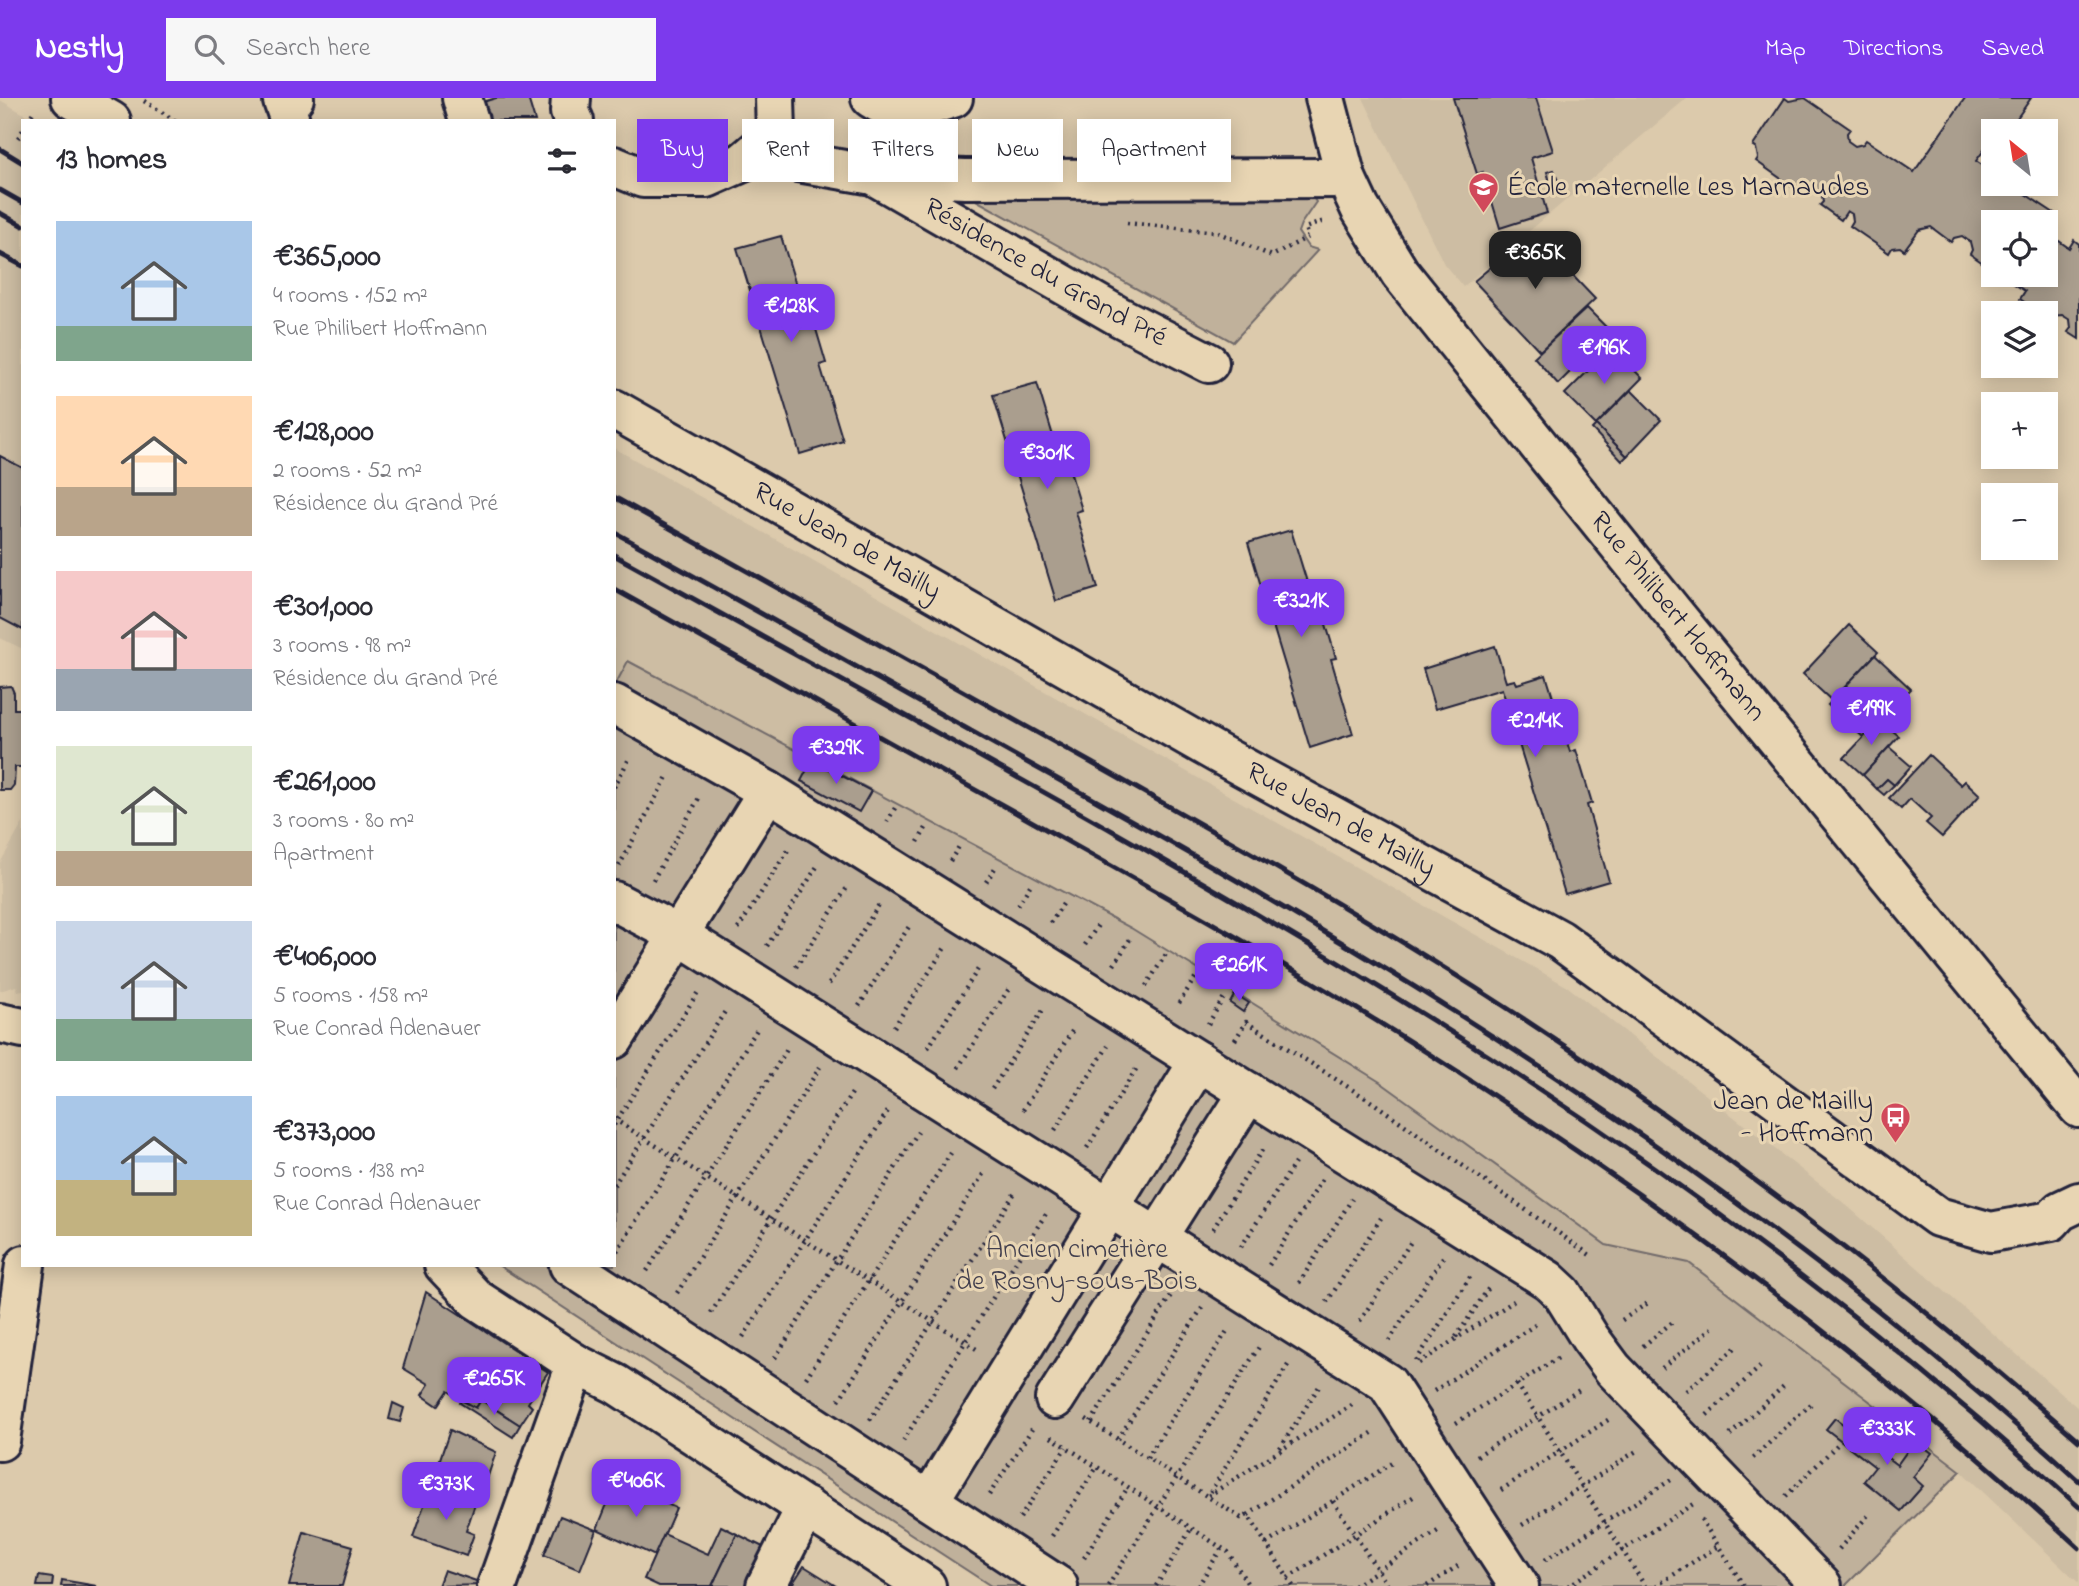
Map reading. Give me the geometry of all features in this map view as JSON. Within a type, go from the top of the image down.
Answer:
[{"type":"street","points":[[71,98],[108,119]]},
{"type":"street","points":[[289,119],[283,101],[294,98]]},
{"type":"street","points":[[462,98],[468,119]]},
{"type":"street","points":[[571,98],[570,112],[573,119]]},
{"type":"street","points":[[871,98],[898,114],[953,98]]},
{"type":"street","name":"Rue Philibert Hoffmann","points":[[1325,98],[1353,193],[1400,273],[1680,622],[2079,1108]]},
{"type":"street","name":"Résidence du Grand Pré","points":[[616,167],[643,178],[707,178],[743,162],[776,116],[797,162],[848,171]]},
{"type":"street","points":[[958,179],[1353,193]]},
{"type":"street","name":"Résidence du Grand Pré","points":[[885,182],[1120,317],[1209,363]]},
{"type":"street","name":"Rue Jean de Mailly","points":[[616,411],[1219,754],[1560,940],[1938,1217],[1991,1232],[2070,1219]]},
{"type":"street","points":[[616,705],[768,791],[1548,1280],[1562,1293],[1613,1369],[1822,1586]]},
{"type":"street","points":[[616,1036],[768,791]]},
{"type":"street","points":[[625,907],[679,935],[1387,1383],[1517,1583]]},
{"type":"street","points":[[0,1023],[21,1028]]},
{"type":"street","points":[[929,1501],[1110,1207],[1207,1066]]},
{"type":"street","points":[[1050,1416],[1249,1092]]},
{"type":"street","points":[[0,1441],[25,1267]]},
{"type":"street","points":[[572,1267],[967,1527],[1042,1567]]},
{"type":"street","points":[[459,1271],[476,1299],[576,1364],[616,1384],[926,1586]]},
{"type":"street","points":[[497,1586],[576,1364]]},
{"type":"street","points":[[766,1586],[806,1507]]},
{"type":"path","points":[[140,99],[173,119]]},
{"type":"path","points":[[29,119],[35,108]]},
{"type":"path","points":[[18,138],[21,133]]},
{"type":"path","points":[[1127,223],[1217,232],[1272,256],[1308,237],[1306,228],[1353,193]]},
{"type":"path","points":[[616,783],[632,754]]},
{"type":"path","points":[[616,872],[668,773]]},
{"type":"path","points":[[625,907],[702,792]]},
{"type":"path","points":[[626,1303],[926,828]]},
{"type":"path","points":[[658,1324],[960,845]]},
{"type":"path","points":[[691,1345],[997,865]]},
{"type":"path","points":[[771,1398],[923,1089],[1014,946],[1031,884]]},
{"type":"path","points":[[724,1367],[805,1240],[923,1089],[1014,946],[1065,901]]},
{"type":"path","points":[[835,1440],[901,1301],[1004,1140],[1079,986],[1100,922]]},
{"type":"path","points":[[771,1398],[869,1280],[972,1120],[1079,986],[1132,936]]},
{"type":"path","points":[[884,1472],[965,1342],[1051,1170],[1143,1026],[1166,954]]},
{"type":"path","points":[[835,1440],[933,1321],[1051,1170],[1143,1026],[1197,975]]},
{"type":"path","points":[[1207,1066],[1246,1022],[1376,1104],[1590,1255]]},
{"type":"path","points":[[616,1120],[965,1342],[1035,1426],[967,1527]]},
{"type":"path","points":[[1108,1586],[1371,1169]]},
{"type":"path","points":[[1454,1340],[1488,1242]]},
{"type":"path","points":[[1413,1367],[1488,1242]]},
{"type":"path","points":[[1370,1372],[1488,1242]]},
{"type":"path","points":[[1669,1427],[1712,1328]]},
{"type":"path","points":[[1517,1583],[1605,1522],[1669,1427],[1735,1348]]},
{"type":"path","points":[[1427,1586],[1760,1367]]},
{"type":"path","points":[[1517,1384],[1646,1586]]},
{"type":"path","points":[[1669,1427],[1786,1384]]},
{"type":"path","points":[[1050,1416],[1066,1447],[1228,1552],[1247,1585]]},
{"type":"path","points":[[1050,1416],[1177,1476],[1241,1518],[1248,1515]]},
{"type":"path","points":[[1761,1522],[1838,1444]]},
{"type":"path","points":[[1042,1567],[1066,1447]]},
{"type":"path","points":[[1042,1567],[1097,1467]]},
{"type":"path","points":[[1042,1567],[1128,1487]]},
{"type":"path","points":[[1333,1501],[1388,1586]]},
{"type":"path","points":[[1156,1586],[1191,1529]]},
{"type":"path","points":[[1656,1586],[1718,1546]]},
{"type":"path","points":[[1198,1586],[1221,1549]]},
{"type":"shaded area","name":"École maternelle Les Marnaudes","points":[[1363,98],[1687,98],[1463,287],[1444,264]]},
{"type":"shaded area","points":[[0,100],[33,119],[21,119],[21,648],[0,638]]},
{"type":"shaded area","points":[[616,449],[1568,987],[1845,1204],[2079,1409],[2079,1583],[1961,1471],[1689,1263],[1606,1245],[1380,1082],[1131,928],[629,661],[616,684]]},
{"type":"shaded area","points":[[21,826],[21,990],[18,991],[16,986],[0,991],[0,863]]},
{"type":"green space","points":[[979,195],[1313,198],[1316,202],[1298,232],[1308,247],[1318,250],[1233,342],[974,199]]},
{"type":"green space","name":"Ancien cimetière de Rosny-sous-Bois","points":[[628,661],[1131,928],[1380,1082],[1606,1245],[1689,1263],[1961,1471],[1845,1586],[991,1586],[501,1267],[616,1267],[616,683]]},
{"type":"building","points":[[496,98],[528,98],[534,119],[488,119],[483,102]]},
{"type":"building","points":[[1453,98],[1536,98],[1553,151],[1531,158],[1547,213],[1500,228],[1483,172],[1477,174]]},
{"type":"building","points":[[1785,98],[1789,101],[1805,98],[1850,129],[1847,133],[1848,141],[1855,146],[1866,140],[1914,172],[1965,98],[2031,98],[2016,119],[1981,119],[1981,154],[1976,161],[1981,164],[1981,196],[2028,196],[2049,210],[1981,210],[1981,262],[1970,254],[1970,242],[1962,236],[1951,242],[1931,227],[1919,230],[1904,250],[1900,247],[1892,248],[1889,253],[1850,226],[1853,221],[1852,214],[1847,211],[1841,220],[1820,205],[1823,202],[1821,193],[1815,189],[1807,190],[1804,195],[1756,161],[1756,148],[1753,146]]},
{"type":"building","points":[[1554,170],[1560,187],[1552,189],[1547,172]]},
{"type":"building","points":[[1532,233],[1595,299],[1540,351],[1474,281]]},
{"type":"building","points":[[781,236],[804,312],[810,309],[826,363],[820,365],[843,441],[800,454],[737,248]]},
{"type":"building","points":[[2058,240],[2069,248],[2074,240],[2079,244],[2079,339],[2068,332],[2071,328],[2070,320],[2058,315],[2058,301],[2023,301],[2020,299],[2025,291],[2019,287],[2058,287]]},
{"type":"building","points":[[1587,308],[1606,327],[1596,336],[1591,332],[1579,344],[1589,353],[1558,384],[1534,357]]},
{"type":"building","points":[[1612,347],[1642,378],[1596,425],[1565,394]]},
{"type":"building","points":[[1037,383],[1060,459],[1066,458],[1082,510],[1076,512],[1098,588],[1056,601],[993,395]]},
{"type":"building","points":[[1631,390],[1661,420],[1627,456],[1596,425]]},
{"type":"building","points":[[1596,425],[1627,456],[1622,461],[1592,429]]},
{"type":"building","points":[[0,456],[21,467],[21,629],[0,618]]},
{"type":"building","points":[[1291,530],[1314,605],[1320,604],[1336,658],[1331,659],[1353,734],[1310,748],[1248,543]]},
{"type":"building","points":[[1849,625],[1878,652],[1832,701],[1803,674]]},
{"type":"building","points":[[1495,646],[1506,682],[1515,680],[1517,684],[1546,675],[1570,752],[1576,750],[1592,803],[1587,805],[1609,881],[1565,894],[1502,689],[1435,709],[1423,669]]},
{"type":"building","points":[[1875,655],[1911,689],[1863,737],[1828,705]]},
{"type":"building","points":[[11,686],[14,709],[21,709],[21,767],[15,767],[14,785],[10,790],[0,790],[0,687]]},
{"type":"building","points":[[1880,720],[1899,736],[1863,775],[1844,758]]},
{"type":"building","points":[[1889,747],[1911,766],[1894,785],[1887,779],[1877,789],[1863,775]]},
{"type":"building","points":[[1929,755],[1961,785],[1965,781],[1980,795],[1942,837],[1926,823],[1931,818],[1910,799],[1901,809],[1889,798]]},
{"type":"building","points":[[812,760],[871,791],[859,812],[801,781]]},
{"type":"building","points":[[1887,779],[1894,785],[1884,795],[1877,789]]},
{"type":"building","points":[[1235,994],[1249,1003],[1243,1012],[1230,1003]]},
{"type":"building","points":[[426,1292],[548,1372],[528,1403],[532,1407],[520,1425],[481,1400],[476,1408],[448,1391],[438,1406],[422,1395],[429,1384],[403,1368]]},
{"type":"building","points":[[461,1400],[476,1408],[481,1400],[520,1425],[513,1437],[460,1403]]},
{"type":"building","points":[[393,1403],[404,1408],[400,1422],[389,1419]]},
{"type":"building","points":[[1835,1418],[1897,1465],[1915,1440],[1932,1453],[1913,1477],[1923,1486],[1901,1511],[1864,1481],[1875,1467],[1826,1429]]},
{"type":"building","points":[[450,1430],[496,1452],[488,1476],[483,1474],[473,1503],[430,1488]]},
{"type":"building","points":[[616,1482],[676,1508],[655,1556],[597,1529]]},
{"type":"building","points":[[430,1488],[475,1504],[466,1531],[474,1534],[466,1556],[413,1537]]},
{"type":"building","points":[[560,1516],[596,1530],[580,1570],[544,1555]]},
{"type":"building","points":[[721,1526],[737,1534],[712,1586],[659,1586],[644,1579],[664,1534],[708,1554]]},
{"type":"building","points":[[304,1532],[353,1546],[342,1586],[289,1586]]},
{"type":"building","points":[[737,1534],[767,1549],[748,1586],[712,1586]]},
{"type":"building","points":[[804,1566],[836,1586],[791,1586]]},
{"type":"building","points":[[444,1570],[488,1585],[438,1586]]},
{"type":"building","points":[[39,1576],[53,1578],[52,1586],[37,1586]]},
{"type":"building","points":[[62,1580],[97,1586],[61,1586]]},
{"type":"railway","points":[[0,149],[21,162]]},
{"type":"railway","points":[[0,190],[21,202]]},
{"type":"railway","points":[[0,213],[21,225]]},
{"type":"railway","points":[[0,254],[21,265]]},
{"type":"railway","points":[[616,498],[1236,844],[1476,988],[1633,1093],[1786,1203],[1935,1320],[2079,1441]]},
{"type":"railway","points":[[616,533],[1243,884],[1407,982],[1542,1069],[1702,1178],[1857,1294],[2007,1417],[2079,1481]]},
{"type":"railway","points":[[616,556],[1139,846],[1346,967],[1531,1083],[1694,1196],[1852,1315],[2005,1441],[2079,1507]]},
{"type":"railway","points":[[616,590],[1234,936],[1335,995],[1519,1112],[1686,1228],[1848,1350],[2004,1480],[2079,1548]]},
{"type":"place","name":"École maternelle Les Marnaudes","points":[[1484,215]]},
{"type":"place","name":"Jean de Mailly - Hoffmann","points":[[1896,1145]]}]
